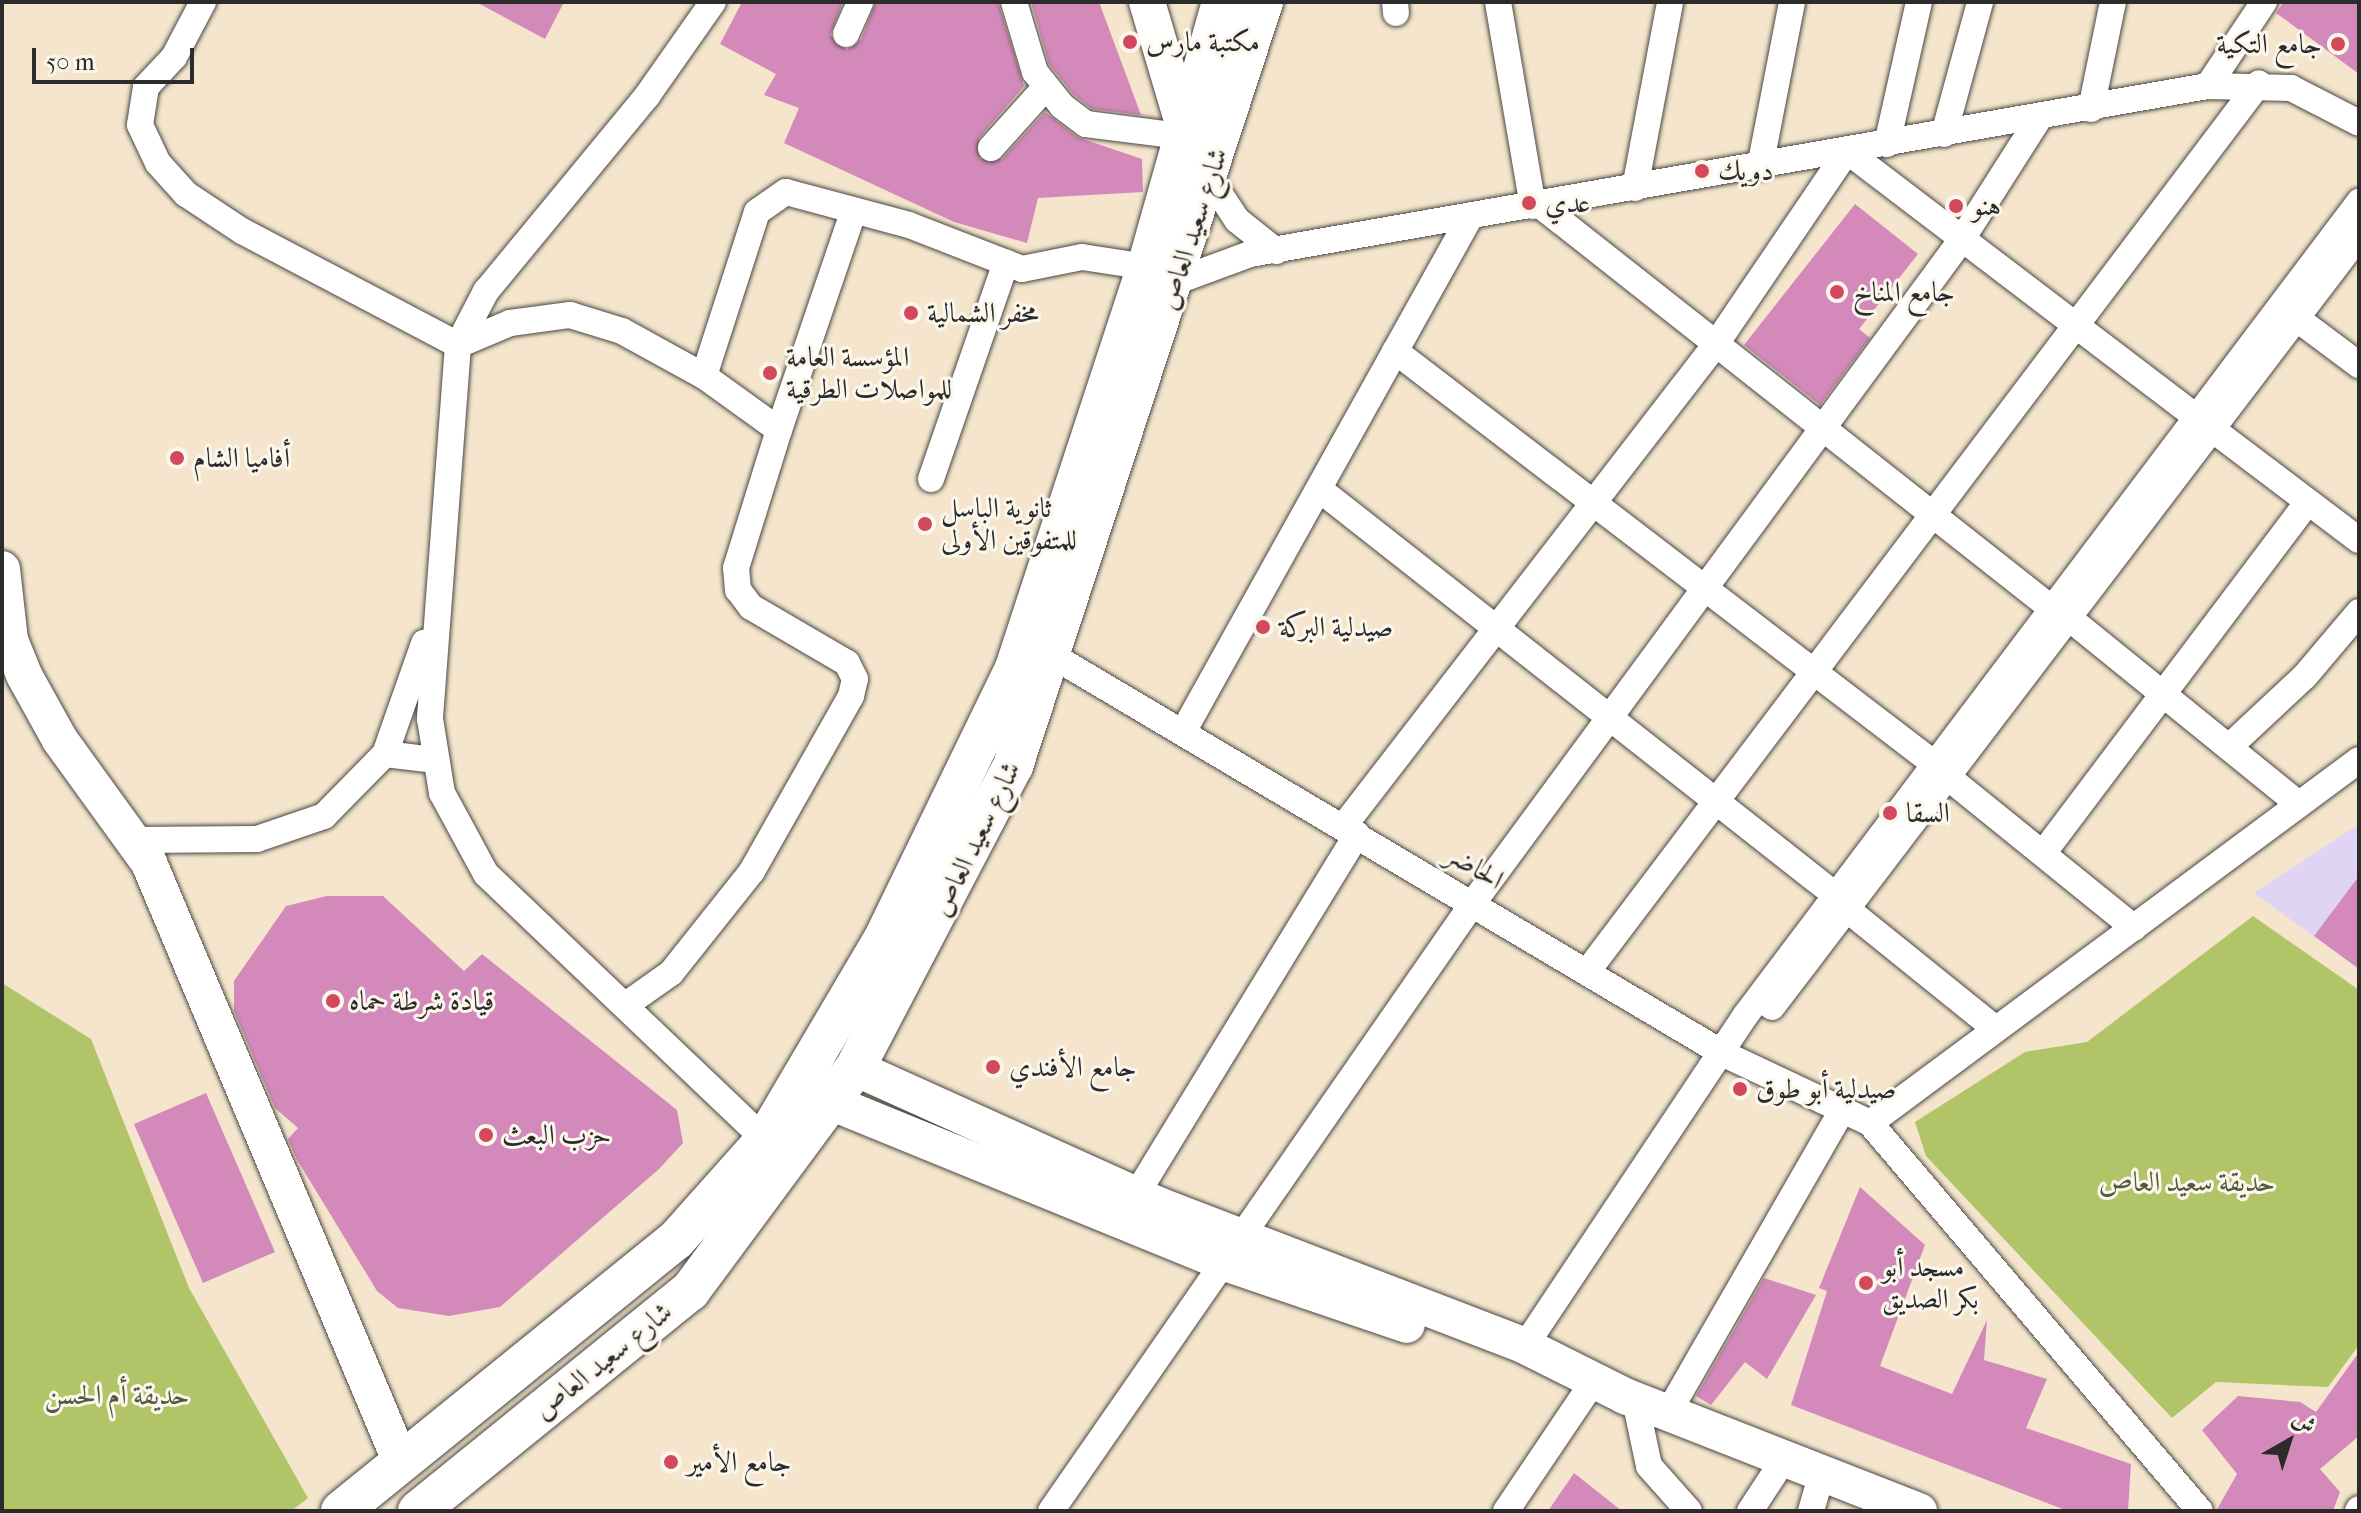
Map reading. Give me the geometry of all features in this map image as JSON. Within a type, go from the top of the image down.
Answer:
[{"type":"main road","points":[[1147,2],[1187,137]]},
{"type":"main road","points":[[341,1511],[400,1460],[676,1240],[765,1140],[885,936],[1015,668],[1162,274],[1187,137],[1222,2]]},
{"type":"main road","name":"شارع سعيد العاص","points":[[422,1508],[690,1291],[855,1068],[1013,766],[1053,656],[1162,274],[1210,179],[1263,2]]},
{"type":"main road","points":[[2,569],[10,640],[24,675],[67,750],[136,840],[422,1508]]},
{"type":"main road","points":[[855,1068],[1136,1195],[1234,1250],[1525,1346],[1630,1398],[1919,1511]]},
{"type":"main road","points":[[830,1102],[1234,1250],[1589,1388],[1630,1398]]},
{"type":"street","points":[[203,2],[174,57],[146,87],[140,125],[158,163],[186,194],[242,231],[458,345]]},
{"type":"street","points":[[713,2],[647,96],[486,291],[458,345],[433,613],[434,760],[460,834],[486,874],[627,1004],[765,1140]]},
{"type":"street","points":[[846,34],[860,2]]},
{"type":"street","points":[[1014,2],[1046,87],[1086,124],[1187,137]]},
{"type":"street","points":[[1498,2],[1536,205],[2060,613],[2299,804]]},
{"type":"street","points":[[1635,188],[1670,2]]},
{"type":"street","points":[[1760,167],[1792,2]]},
{"type":"street","points":[[1887,144],[1919,2]]},
{"type":"street","points":[[1944,134],[1980,2]]},
{"type":"street","points":[[2091,109],[2113,2]]},
{"type":"street","points":[[2208,86],[2264,2]]},
{"type":"street","points":[[704,376],[757,212],[786,192],[854,210],[1022,269],[1082,257],[1162,274],[1225,260],[2208,86],[2259,83],[2319,98],[2359,123]]},
{"type":"street","points":[[1587,972],[2259,83]]},
{"type":"street","points":[[991,148],[1046,87]]},
{"type":"street","points":[[1051,1511],[1473,903],[1962,239],[2039,118]]},
{"type":"street","points":[[1847,151],[2359,540]]},
{"type":"street","points":[[1136,1195],[1350,831],[1497,629],[1716,344],[1847,151]]},
{"type":"street","points":[[1210,179],[1237,220],[1276,251]]},
{"type":"street","points":[[1525,1346],[1724,1054],[1757,1026],[1841,902],[2204,423],[2359,202]]},
{"type":"street","points":[[627,1004],[671,973],[752,871],[851,696],[855,679],[847,663],[751,607],[738,590],[736,568],[854,210]]},
{"type":"street","points":[[1183,732],[1470,217]]},
{"type":"street","points":[[2204,423],[2296,318],[2359,236]]},
{"type":"street","points":[[931,479],[1006,263]]},
{"type":"street","points":[[458,345],[510,323],[570,315],[622,331],[704,376],[779,430]]},
{"type":"street","points":[[2296,318],[2359,365]]},
{"type":"street","points":[[1395,351],[1941,771],[2134,928]]},
{"type":"street","points":[[1319,489],[1716,802],[1994,1028]]},
{"type":"street","points":[[2044,852],[2308,502]]},
{"type":"street","points":[[2229,747],[2305,676],[2359,612]]},
{"type":"street","points":[[136,840],[289,832],[342,803],[385,754],[433,613]]},
{"type":"street","name":"الحاضر","points":[[1053,656],[1724,1054],[1870,1123]]},
{"type":"street","points":[[385,754],[434,760]]},
{"type":"street","points":[[2200,1511],[1870,1123],[2359,760]]},
{"type":"street","points":[[1668,1413],[1842,1110]]},
{"type":"street","points":[[1506,1511],[1589,1388]]},
{"type":"street","points":[[1630,1398],[1649,1466],[1689,1511]]},
{"type":"street","points":[[1750,1511],[1784,1459]]},
{"type":"street","points":[[1811,1511],[1822,1473]]},
{"type":"shaded area","points":[[2359,824],[2359,969],[2254,893]]},
{"type":"green space","name":"حديقة سعيد العاص","points":[[2253,916],[2359,990],[2359,1345],[2328,1387],[2216,1382],[2172,1418],[1926,1156],[1915,1122],[2025,1052],[2087,1042]]},
{"type":"green space","name":"حديقة أم الحسن","points":[[2,983],[91,1039],[189,1288],[308,1498],[291,1511],[2,1511]]},
{"type":"building","points":[[476,2],[564,2],[545,39]]},
{"type":"building","points":[[742,2],[843,2],[830,35],[847,50],[861,40],[876,2],[998,2],[1024,86],[979,138],[980,159],[1002,159],[1045,112],[1077,137],[1142,159],[1143,192],[1038,198],[1027,243],[954,222],[784,143],[799,108],[764,95],[776,74],[720,44]]},
{"type":"building","points":[[1031,2],[1099,2],[1141,115],[1092,109],[1073,94],[1049,64]]},
{"type":"building","name":"جامع التكية","points":[[2284,2],[2359,2],[2359,74],[2276,13]]},
{"type":"building","name":"جامع المناخ","points":[[1855,204],[1918,254],[1859,329],[1870,338],[1820,405],[1744,345]]},
{"type":"building","points":[[2359,876],[2359,969],[2314,936]]},
{"type":"building","name":"حزب البعث","points":[[327,896],[383,896],[464,971],[482,954],[677,1110],[683,1143],[659,1169],[500,1307],[449,1316],[398,1308],[377,1291],[296,1158],[288,1139],[298,1128],[275,1108],[234,1011],[234,981],[286,906]]},
{"type":"building","points":[[206,1093],[275,1252],[203,1283],[134,1124]]},
{"type":"building","points":[[1860,1187],[1925,1245],[1880,1366],[1952,1394],[1987,1320],[1984,1360],[2047,1379],[2026,1428],[2131,1464],[2128,1510],[2068,1511],[1791,1405],[1827,1291],[1819,1288]]},
{"type":"building","points":[[1764,1278],[1816,1295],[1767,1379],[1745,1362],[1711,1405],[1696,1396]]},
{"type":"building","points":[[2359,1352],[2359,1436],[2320,1469],[2340,1492],[2333,1511],[2216,1511],[2237,1474],[2202,1430],[2238,1396],[2300,1402],[2316,1412]]},
{"type":"building","points":[[1574,1473],[1622,1511],[1548,1511]]},
{"type":"place","name":"مكتبة مارس","points":[[1130,42]]},
{"type":"place","name":"جامع التكية","points":[[2338,44]]},
{"type":"place","name":"دويك","points":[[1702,171]]},
{"type":"place","name":"عدي","points":[[1529,203]]},
{"type":"place","name":"هنو","points":[[1956,206]]},
{"type":"place","name":"جامع المناخ","points":[[1837,292]]},
{"type":"place","name":"مخفر الشمالية","points":[[911,313]]},
{"type":"place","name":"المؤسسة العامة للمواصلات الطرقية","points":[[770,373]]},
{"type":"place","name":"أفاميا الشام","points":[[177,458]]},
{"type":"place","name":"ثانوية الباسل للمتفوقين الأولى","points":[[925,524]]},
{"type":"place","name":"صيدلية البركة","points":[[1263,627]]},
{"type":"place","name":"السقا","points":[[1890,813]]},
{"type":"place","name":"قيادة شرطة حماه","points":[[333,1001]]},
{"type":"place","name":"جامع الأفندي","points":[[993,1067]]},
{"type":"place","name":"صيدلية أبو طوق","points":[[1740,1089]]},
{"type":"place","name":"حزب البعث","points":[[486,1135]]},
{"type":"place","name":"مسجد أبو بكر الصديق","points":[[1866,1283]]},
{"type":"place","name":"جامع الأمير","points":[[671,1462]]}]
